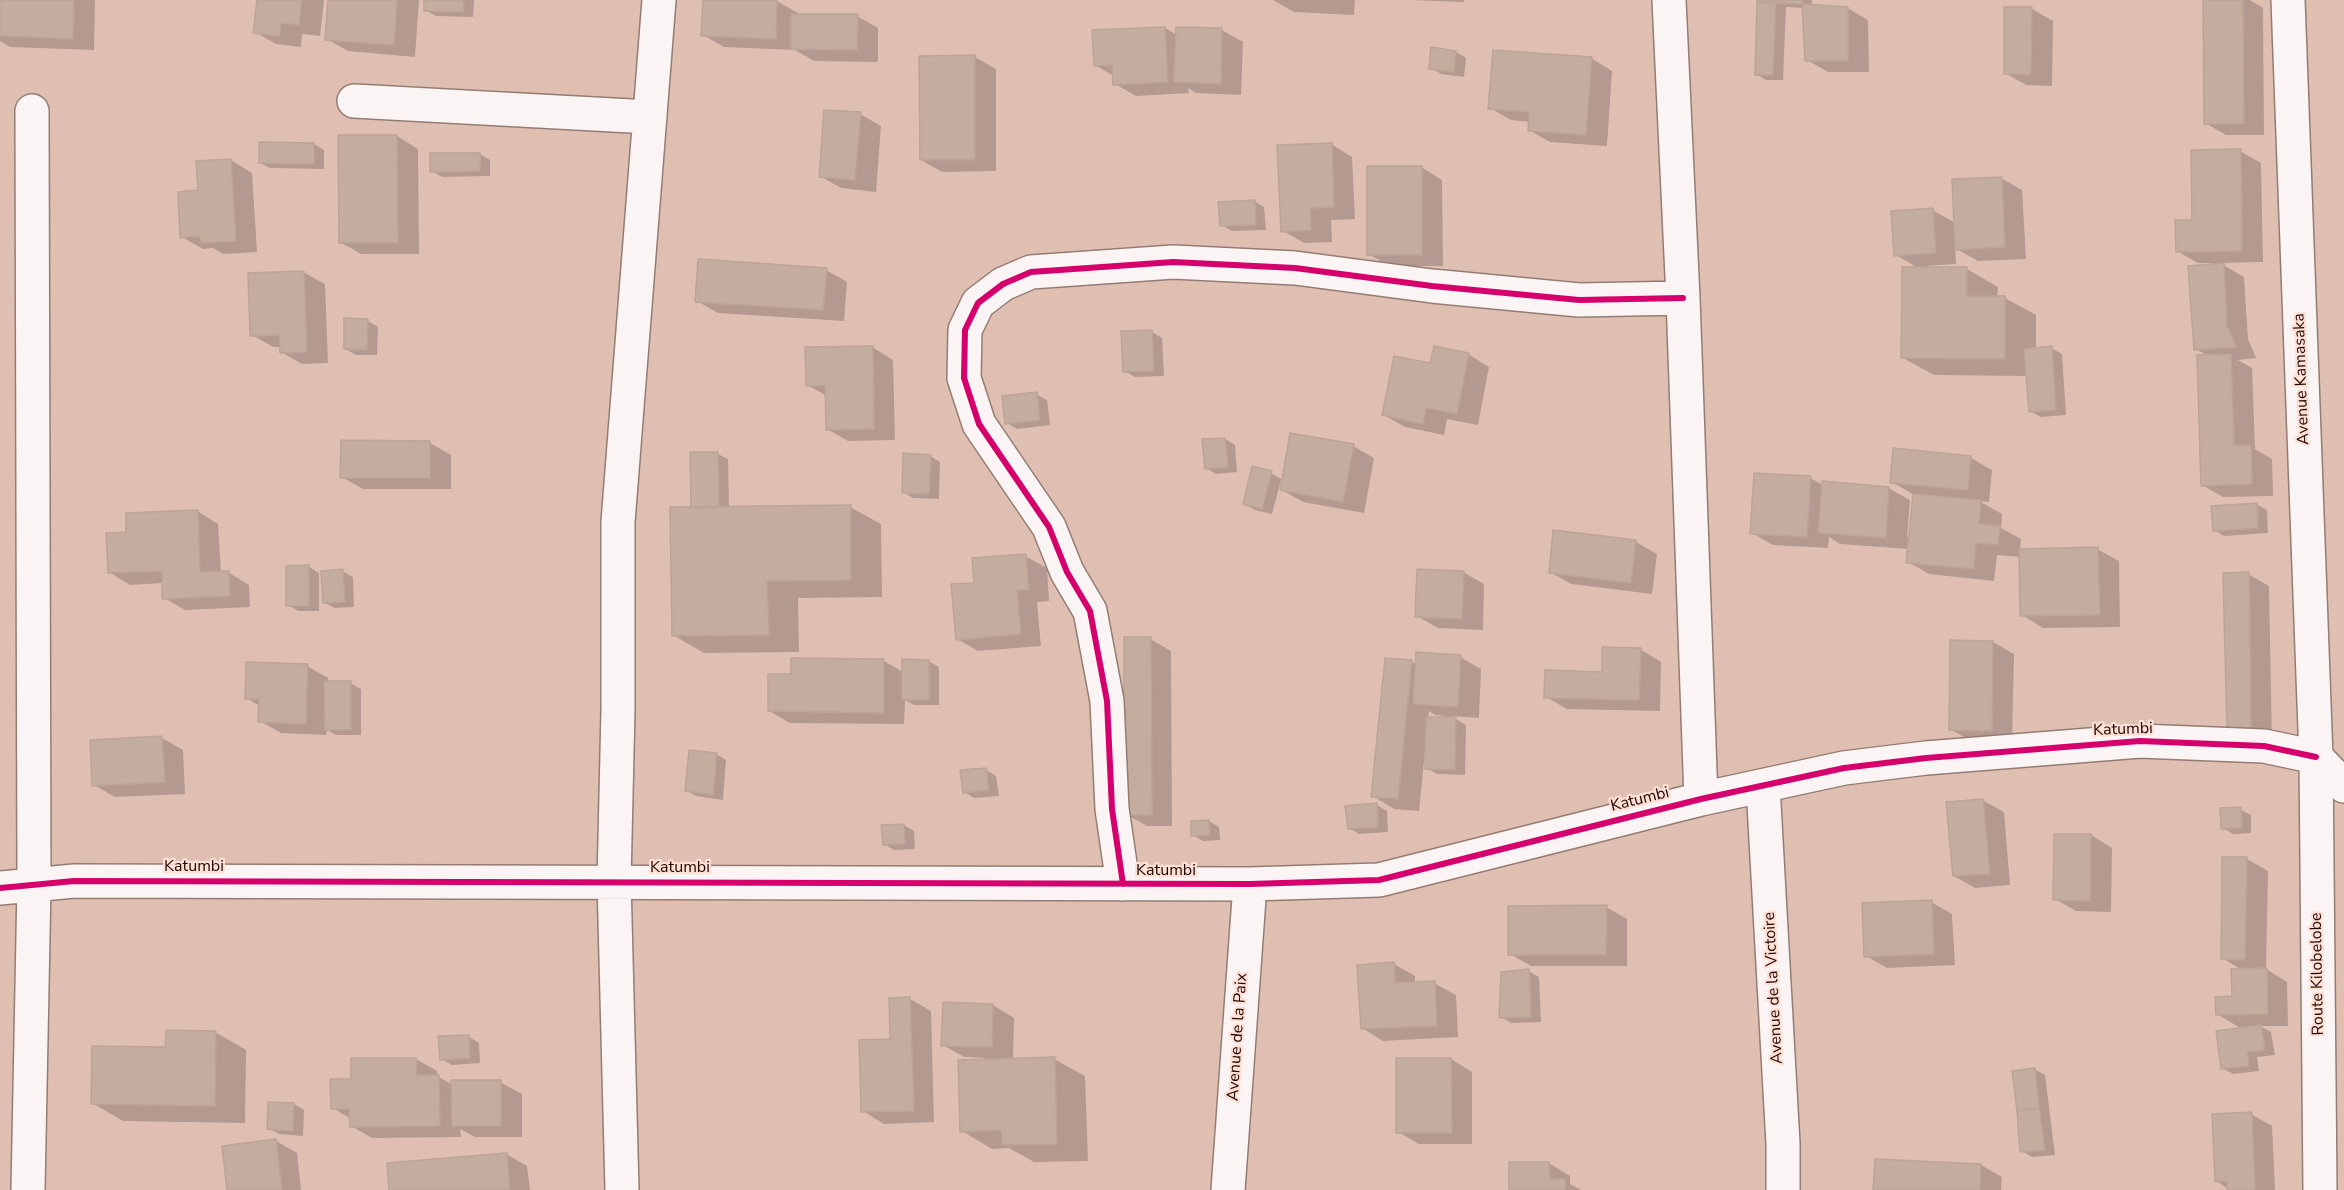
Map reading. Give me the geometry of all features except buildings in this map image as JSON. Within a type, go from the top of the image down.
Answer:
[{"type":"street","points":[[622,1190],[614,881],[618,710],[618,522],[659,0]]},
{"type":"street","points":[[1669,0],[1683,298],[1701,799]]},
{"type":"street","name":"Avenue Kamasaka","points":[[2288,0],[2316,757]]},
{"type":"street","points":[[354,101],[650,117]]},
{"type":"street","points":[[28,1190],[34,885],[32,111]]},
{"type":"street","points":[[1123,884],[1113,809],[1107,701],[1090,611],[1067,572],[1049,527],[979,424],[964,378],[965,330],[978,303],[1003,284],[1031,272],[1173,262],[1295,268],[1432,286],[1579,300],[1683,298]]},
{"type":"street","name":"Katumbi","points":[[0,888],[74,881],[1250,884],[1379,880],[1701,799],[1844,768],[2140,741],[2264,746],[2316,757]]},
{"type":"street","points":[[2316,757],[2344,786]]},
{"type":"street","name":"Route Kilobelobe","points":[[2316,757],[2320,1190]]},
{"type":"street","name":"Avenue de la Victoire","points":[[1763,786],[1784,1190]]},
{"type":"street","name":"Avenue de la Paix","points":[[1228,1190],[1250,884]]},
{"type":"cycle path","points":[[1123,884],[1112,809],[1107,701],[1090,611],[1067,572],[1049,527],[979,424],[964,378],[965,330],[978,303],[1003,284],[1031,272],[1173,262],[1295,268],[1432,286],[1579,300],[1683,298]]},
{"type":"cycle path","points":[[0,888],[74,881],[1250,884],[1379,880],[1701,799],[1844,768],[1926,758],[2140,741],[2264,746],[2316,757]]}]
